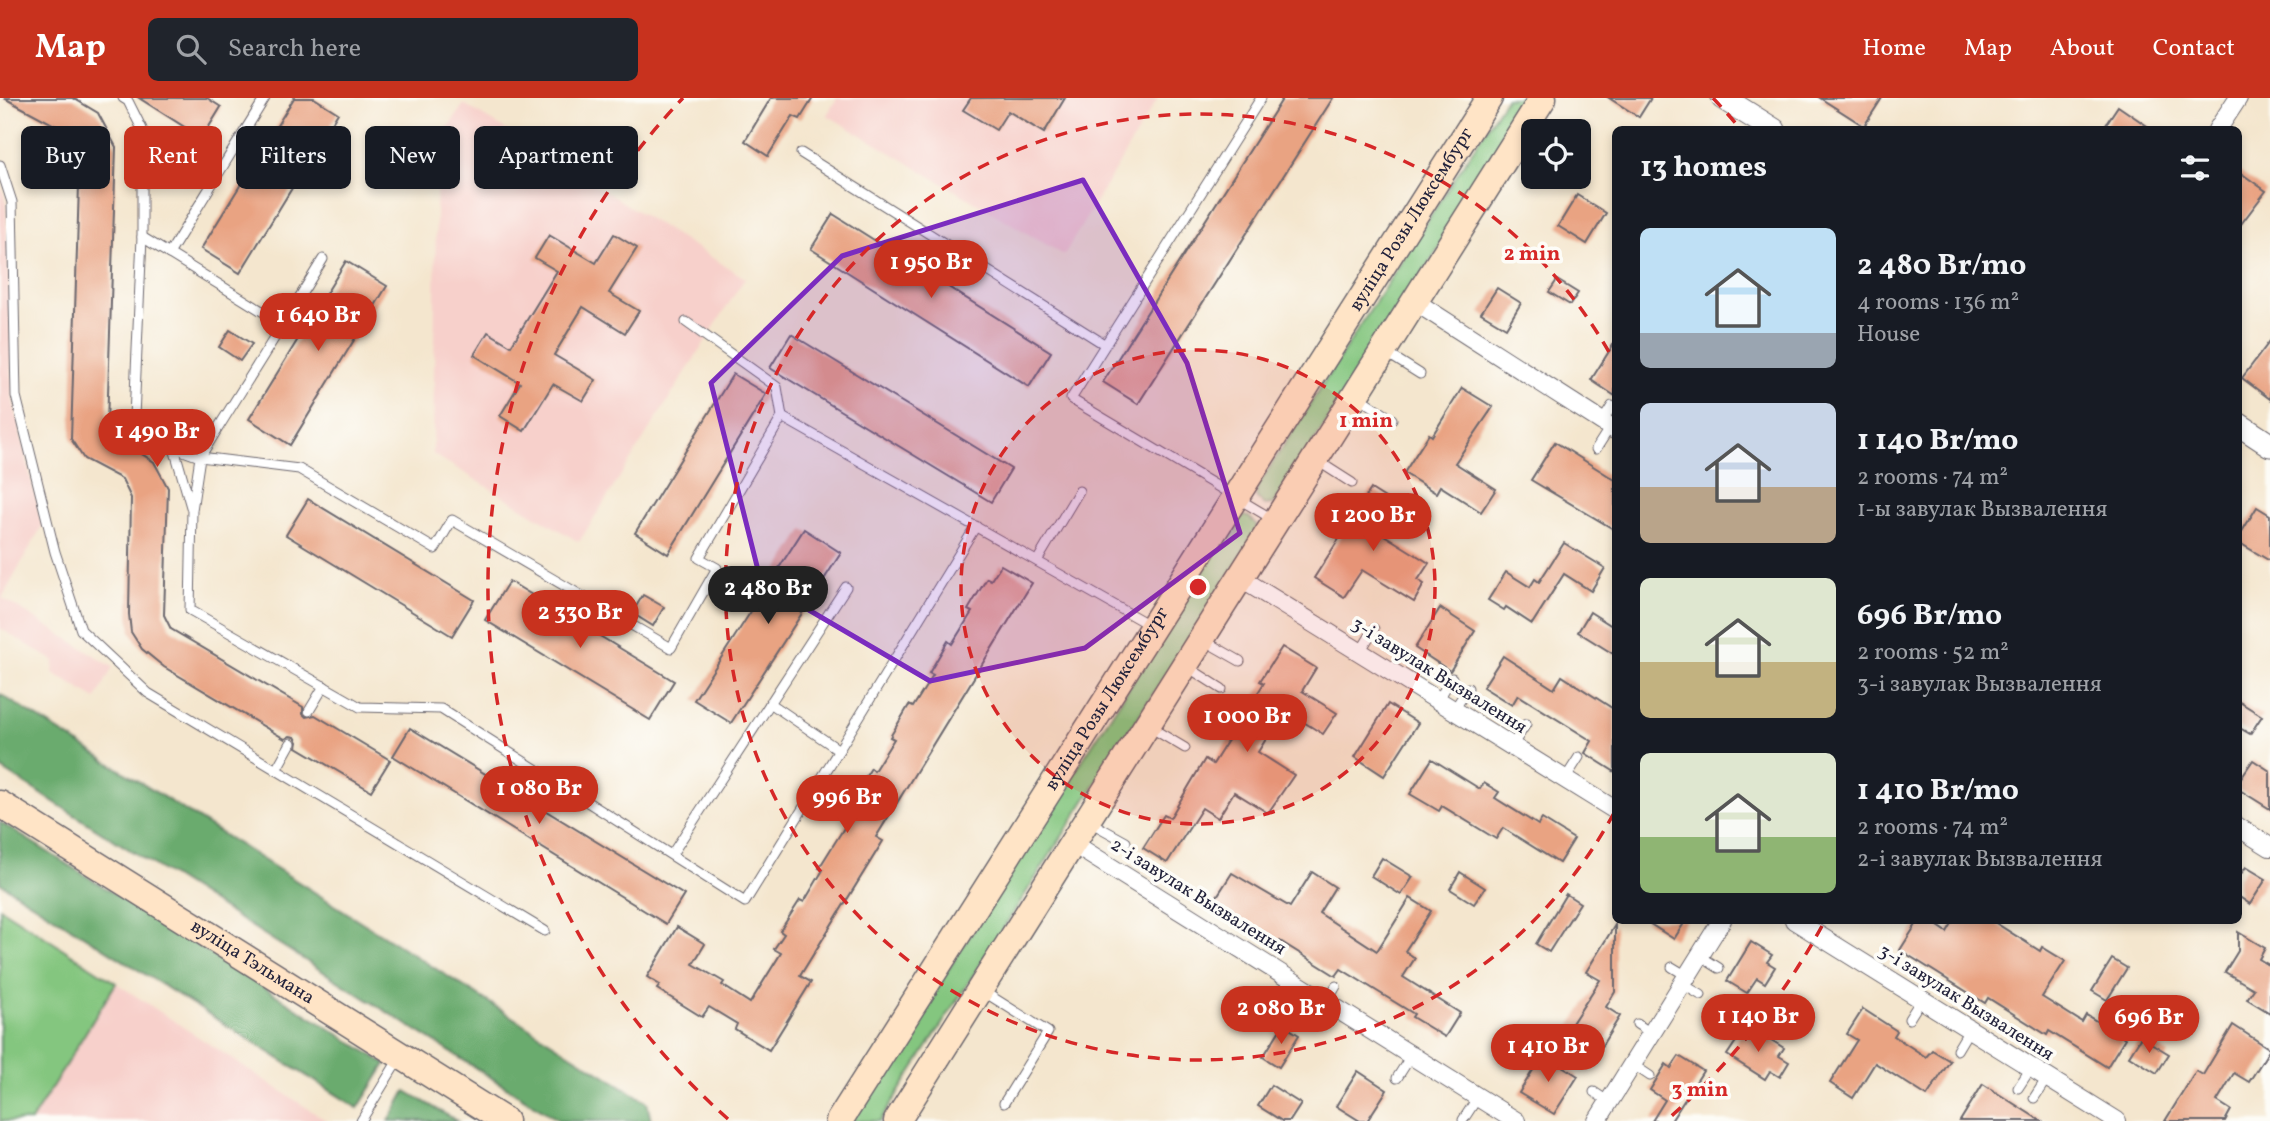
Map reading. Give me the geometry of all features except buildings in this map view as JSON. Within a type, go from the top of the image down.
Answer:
[{"type":"main road","name":"вуліца Розы Люксембург","points":[[839,1121],[1489,98]]},
{"type":"main road","points":[[1535,119],[1543,98]]},
{"type":"main road","points":[[897,1121],[1415,301],[1521,149]]},
{"type":"main road","name":"вуліца Тэльмана","points":[[0,804],[505,1121]]},
{"type":"street","points":[[1723,98],[1768,126]]},
{"type":"street","points":[[2220,126],[2238,98]]},
{"type":"street","points":[[1415,301],[1609,426]]},
{"type":"street","points":[[2242,427],[2270,445]]},
{"type":"street","name":"3-і завулак Вызвалення","points":[[1240,578],[1612,808]]},
{"type":"street","points":[[2242,830],[2270,847]]},
{"type":"street","name":"2-і завулак Вызвалення","points":[[1072,843],[1516,1121]]},
{"type":"street","points":[[1597,1121],[1601,1097],[1632,1064],[1644,1028],[1681,976],[1700,956],[1720,924]]},
{"type":"street","name":"3-і завулак Вызвалення","points":[[1800,924],[2117,1121]]},
{"type":"lane","points":[[123,98],[128,101],[142,129],[142,237],[134,417],[148,435],[200,457],[299,470],[435,549],[452,520],[671,648],[717,569],[699,558],[782,417],[777,387],[685,322]]},
{"type":"lane","points":[[169,254],[265,98]]},
{"type":"lane","points":[[1261,98],[1071,399],[1276,521]]},
{"type":"lane","points":[[802,153],[1104,344]]},
{"type":"lane","points":[[0,165],[12,202],[16,397],[55,552],[81,630],[148,693],[545,931]]},
{"type":"lane","points":[[142,237],[283,324]]},
{"type":"lane","points":[[323,259],[200,457],[192,510],[190,610],[360,707],[441,709],[672,853],[745,902],[976,526]]},
{"type":"lane","points":[[1383,351],[1420,374]]},
{"type":"lane","points":[[1355,395],[1392,419]]},
{"type":"lane","points":[[1596,449],[1609,426],[1612,406]]},
{"type":"lane","points":[[782,417],[1153,627]]},
{"type":"lane","points":[[174,448],[192,510]]},
{"type":"lane","points":[[1315,460],[1352,483]]},
{"type":"lane","points":[[1037,561],[1079,491]]},
{"type":"lane","points":[[672,853],[846,587]]},
{"type":"lane","points":[[1360,652],[1374,629]]},
{"type":"lane","points":[[1201,639],[1240,662]]},
{"type":"lane","points":[[1185,665],[1222,689]]},
{"type":"lane","points":[[1438,700],[1452,678]]},
{"type":"lane","points":[[309,711],[324,686]]},
{"type":"lane","points":[[1454,710],[1468,688]]},
{"type":"lane","points":[[770,703],[839,750]]},
{"type":"lane","points":[[1512,746],[1526,724]]},
{"type":"lane","points":[[1147,725],[1185,748]]},
{"type":"lane","points":[[276,770],[291,743]]},
{"type":"lane","points":[[1565,779],[1579,757]]},
{"type":"lane","points":[[1087,820],[1126,842]]},
{"type":"lane","points":[[1700,956],[1718,968]]},
{"type":"lane","points":[[1681,976],[1701,995]]},
{"type":"lane","points":[[1302,1019],[1336,986]]},
{"type":"lane","points":[[980,989],[1048,1032],[1004,1103]]},
{"type":"lane","points":[[1909,1019],[1921,1000]]},
{"type":"lane","points":[[1957,1049],[1969,1030]]},
{"type":"lane","points":[[361,1121],[401,1056]]},
{"type":"lane","points":[[1397,1078],[1411,1056]]},
{"type":"lane","points":[[1632,1064],[1650,1076]]},
{"type":"lane","points":[[2018,1088],[2031,1068]]},
{"type":"lane","points":[[2034,1098],[2047,1078]]},
{"type":"lane","points":[[1463,1120],[1478,1097]]},
{"type":"highlighted area","points":[[1083,180],[1187,363],[1240,533],[1085,648],[930,681],[761,582],[711,383],[842,256]]},
{"type":"shaded area","points":[[837,98],[1158,98],[1064,255],[827,115]]},
{"type":"shaded area","points":[[464,104],[500,126],[474,126],[474,189],[601,189],[745,278],[579,542],[433,454],[436,189],[460,189],[460,126],[449,126]]},
{"type":"shaded area","points":[[0,182],[6,202],[13,400],[42,526],[2,598],[113,667],[96,699],[53,673],[54,661],[0,628]]},
{"type":"shaded area","points":[[116,983],[327,1121],[31,1121]]},
{"type":"green space","points":[[1506,98],[1535,98],[1274,504],[1264,505],[1256,497],[1257,487]]},
{"type":"green space","points":[[1244,516],[1257,525],[1255,535],[880,1121],[851,1121],[1235,522]]},
{"type":"green space","points":[[0,694],[647,1102],[651,1121],[560,1121],[0,768]]},
{"type":"green space","points":[[0,822],[386,1064],[358,1108],[0,883]]},
{"type":"green space","points":[[0,908],[116,983],[31,1121],[0,1121]]},
{"type":"green space","points":[[406,1091],[457,1121],[389,1121]]}]
